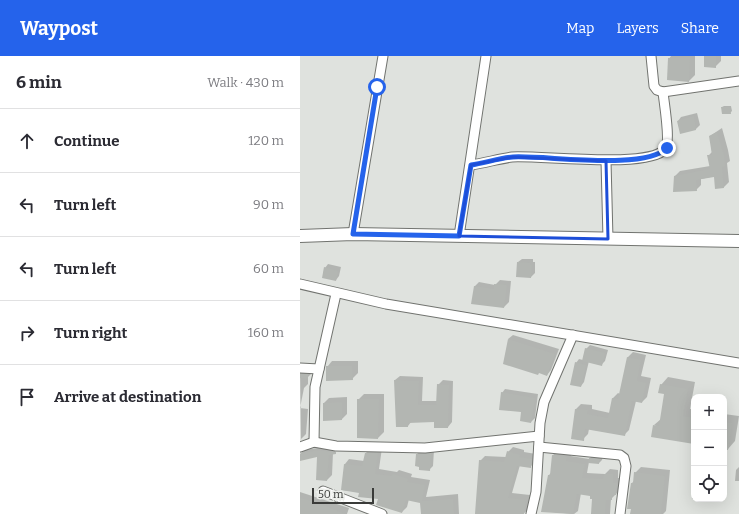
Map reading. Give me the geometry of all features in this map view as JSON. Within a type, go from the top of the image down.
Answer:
[{"type":"street","points":[[353,234],[383,56]]},
{"type":"street","points":[[459,236],[471,165],[486,56]]},
{"type":"street","points":[[651,56],[654,86],[657,90],[663,92],[739,81]]},
{"type":"street","points":[[471,165],[514,157],[606,161],[653,156],[661,153],[667,148],[668,139],[663,92]]},
{"type":"street","points":[[606,161],[608,239]]},
{"type":"street","points":[[300,236],[353,234],[739,241]]},
{"type":"street","points":[[300,284],[336,294],[386,304],[739,363]]},
{"type":"street","points":[[314,442],[315,387],[336,294]]},
{"type":"street","points":[[532,514],[536,492],[539,436],[544,402],[573,335]]},
{"type":"street","points":[[300,368],[318,369]]},
{"type":"street","points":[[300,447],[314,442],[336,446],[425,448],[539,436]]},
{"type":"street","points":[[539,447],[620,454],[624,458],[626,466],[620,514]]},
{"type":"street","points":[[323,491],[382,514]]},
{"type":"highlighted area","points":[[513,157],[606,161],[608,239],[459,236],[471,165]]},
{"type":"building","points":[[704,56],[716,56],[716,68],[704,67]]},
{"type":"building","points":[[690,57],[689,82],[667,80],[668,58]]},
{"type":"building","points":[[721,107],[730,107],[731,114],[722,114]]},
{"type":"building","points":[[694,116],[696,130],[680,134],[677,121]]},
{"type":"building","points":[[717,132],[724,155],[725,166],[722,167],[724,188],[715,189],[714,177],[696,180],[697,191],[673,192],[674,176],[710,169],[707,155],[712,155],[709,136]]},
{"type":"building","points":[[517,262],[530,263],[530,265],[532,265],[531,278],[516,277]]},
{"type":"building","points":[[324,267],[338,271],[336,281],[322,278]]},
{"type":"building","points":[[494,284],[507,285],[504,308],[471,304],[474,286],[494,289]]},
{"type":"building","points":[[508,339],[555,354],[547,376],[539,373],[538,375],[503,364]]},
{"type":"building","points":[[585,348],[605,353],[602,366],[582,361]]},
{"type":"building","points":[[627,357],[641,360],[637,381],[646,383],[642,403],[632,401],[625,436],[585,429],[584,441],[571,439],[575,409],[588,410],[587,414],[608,418],[612,398],[618,399]]},
{"type":"building","points":[[575,362],[586,365],[581,387],[570,385]]},
{"type":"building","points":[[326,366],[352,366],[353,380],[326,381]]},
{"type":"building","points":[[300,374],[308,374],[308,379],[300,378]]},
{"type":"building","points":[[394,380],[419,381],[418,405],[436,405],[437,384],[449,385],[448,428],[434,428],[434,422],[408,423],[408,427],[396,427]]},
{"type":"building","points":[[660,384],[688,389],[683,416],[691,417],[691,444],[651,437],[653,425],[659,426],[664,394],[658,393]]},
{"type":"building","points":[[501,392],[535,398],[531,423],[520,421],[521,412],[499,410]]},
{"type":"building","points":[[357,399],[379,399],[378,439],[357,438]]},
{"type":"building","points":[[342,402],[342,420],[323,421],[323,403]]},
{"type":"building","points":[[727,422],[732,423],[727,450]]},
{"type":"building","points":[[317,450],[336,452],[336,454],[329,455],[327,481],[316,480],[317,457],[300,461],[300,454]]},
{"type":"building","points":[[507,451],[520,455],[519,457],[532,459],[531,468],[517,466],[508,498],[526,500],[524,514],[475,514],[479,460],[504,462]]},
{"type":"building","points":[[365,453],[378,453],[375,474],[392,476],[393,474],[408,479],[407,482],[425,485],[422,501],[453,499],[454,514],[421,514],[420,503],[406,500],[402,513],[376,505],[378,499],[358,497],[359,493],[341,490],[344,464],[362,466]]},
{"type":"building","points":[[431,453],[430,471],[419,470],[419,467],[415,466],[416,454]]},
{"type":"building","points":[[552,455],[567,457],[566,461],[585,464],[582,478],[603,479],[604,474],[613,474],[613,483],[617,483],[616,495],[612,495],[612,500],[606,500],[605,514],[591,514],[592,499],[590,499],[590,496],[577,494],[573,514],[541,512],[548,475],[550,475]]},
{"type":"building","points":[[589,458],[599,459],[599,464],[588,463]]},
{"type":"building","points":[[634,472],[665,476],[661,514],[630,514],[631,509],[627,509]]},
{"type":"building","points":[[300,498],[316,502],[345,514],[300,514]]},
{"type":"route","points":[[377,87],[353,234],[459,236],[471,165],[495,162],[514,157],[606,161],[653,156],[661,153],[667,148]]}]
